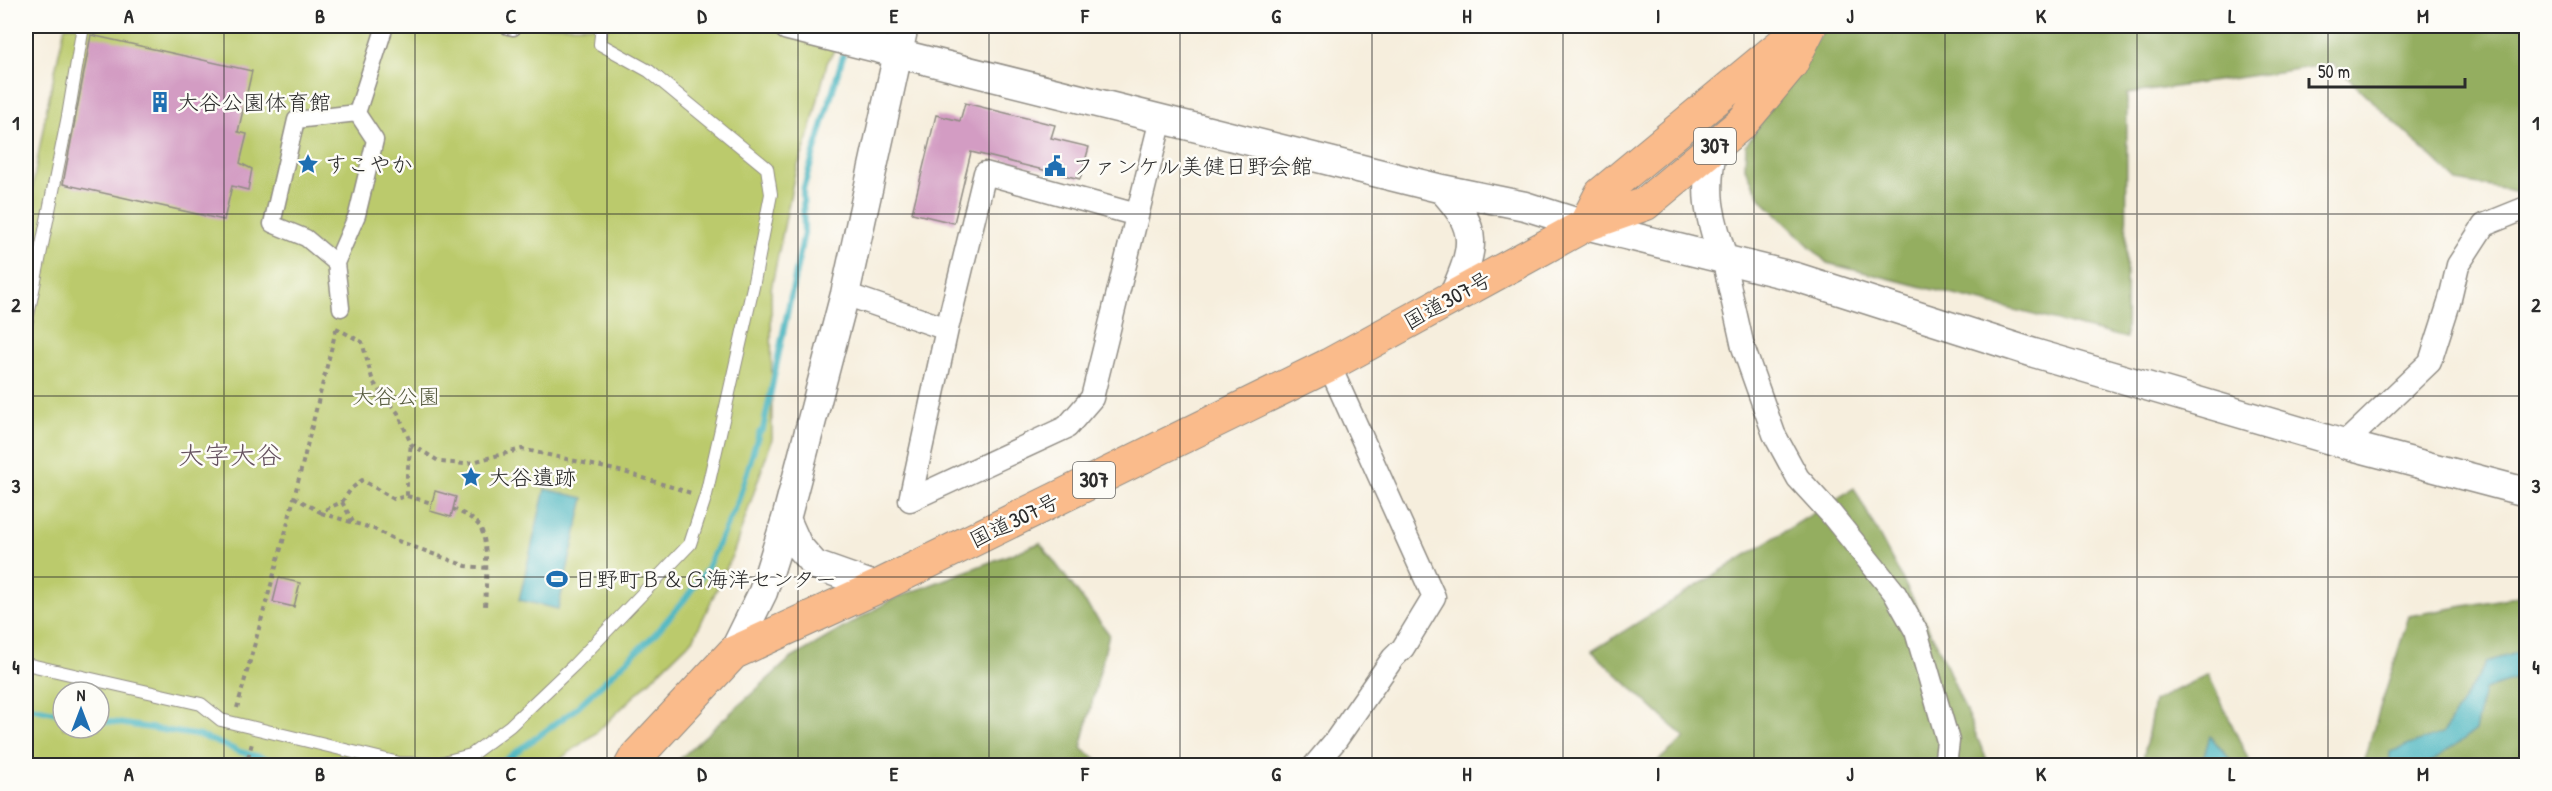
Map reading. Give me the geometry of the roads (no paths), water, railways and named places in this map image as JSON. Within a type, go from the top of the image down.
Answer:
[{"type":"highway","name":"307","points":[[1585,225],[1601,194],[1805,26]]},
{"type":"highway","name":"国道307号","points":[[631,765],[733,653],[877,587],[1329,365],[1585,225],[1644,204],[1742,123],[1791,64],[1810,26]]},
{"type":"street","points":[[357,113],[385,26]]},
{"type":"street","points":[[788,26],[901,39],[1161,119],[1442,189],[1525,206],[1585,225],[1723,258],[2344,444],[2526,492]]},
{"type":"street","points":[[733,653],[763,592],[786,519],[845,294],[901,39]]},
{"type":"street","points":[[341,308],[336,262],[357,215],[375,140],[357,113]]},
{"type":"street","points":[[336,262],[306,238],[272,224],[296,120],[357,113]]},
{"type":"street","points":[[1137,215],[985,173],[947,329],[910,500],[1067,427],[1092,398],[1161,119]]},
{"type":"street","points":[[1713,147],[1707,178],[1708,211],[1723,258],[1743,347],[1774,434],[1798,478],[1831,514],[1894,592],[1916,631],[1947,741],[1945,765]]},
{"type":"street","points":[[1442,189],[1457,205],[1467,223],[1471,244],[1467,264],[1453,297]]},
{"type":"street","points":[[2344,444],[2430,362],[2449,303],[2458,265],[2484,225],[2526,208]]},
{"type":"street","points":[[845,294],[947,329]]},
{"type":"street","points":[[1314,765],[1336,740],[1393,658],[1403,648],[1434,597],[1329,365]]},
{"type":"street","points":[[786,519],[798,546],[815,564],[877,587]]},
{"type":"lane","points":[[26,325],[68,116],[83,26]]},
{"type":"lane","points":[[26,664],[201,704],[221,720],[399,763],[436,764],[471,755],[510,726],[663,574],[690,544],[705,499],[730,395],[771,194],[767,168],[649,71],[600,44],[602,26]]},
{"type":"water","points":[[545,489],[584,498],[558,609],[519,600]]},
{"type":"water","points":[[2526,650],[2526,676],[2484,690],[2475,731],[2427,765],[2389,765],[2390,752],[2443,733],[2487,662]]},
{"type":"water","points":[[2210,736],[2235,765],[2201,765]]},
{"type":"waterway","points":[[497,766],[573,711],[655,634],[706,570],[738,501],[759,433],[763,429],[804,233],[803,190],[843,56]]},
{"type":"waterway","points":[[26,706],[51,711]]},
{"type":"waterway","points":[[111,722],[201,736],[241,752],[293,766]]},
{"type":"place","name":"大谷公園体育館","points":[[160,102]]},
{"type":"place","name":"すこやか","points":[[308,164]]},
{"type":"place","name":"ファンケル美健日野会館","points":[[1055,166]]},
{"type":"place","name":"大谷遺跡","points":[[471,477]]},
{"type":"place","name":"日野町Ｂ＆Ｇ海洋センター","points":[[557,579]]},
{"type":"district","name":"大字大谷","points":[[230,455]]},
{"type":"park label","name":"大谷公園","points":[[396,396]]}]
